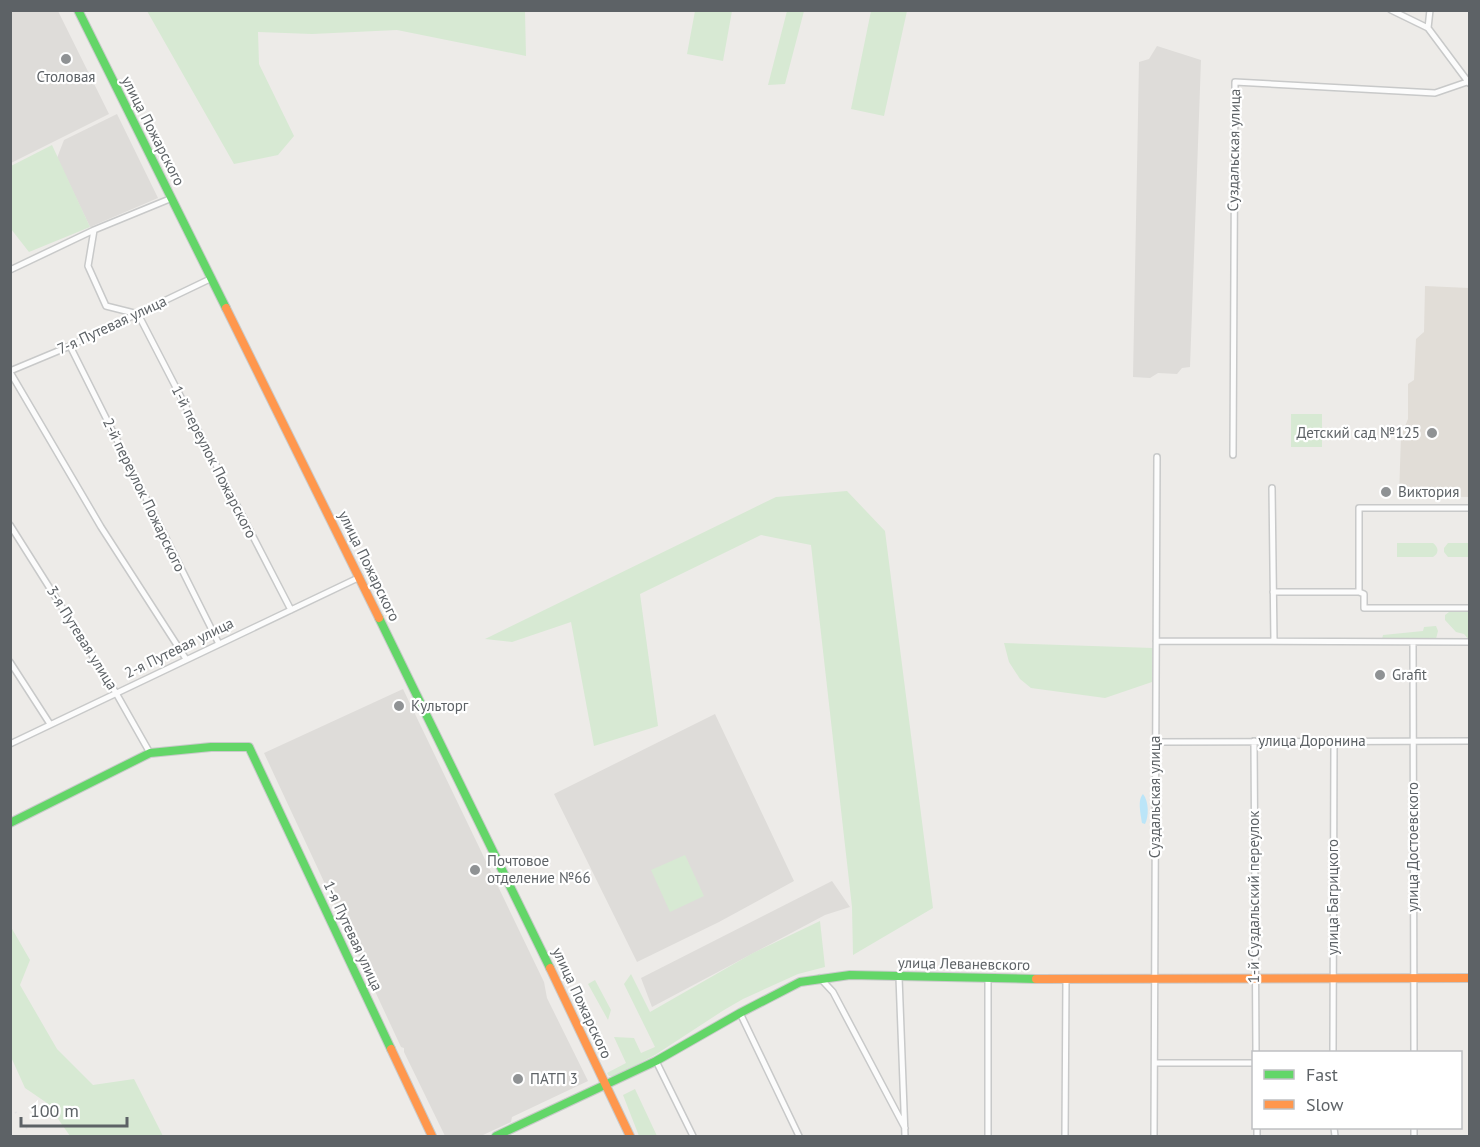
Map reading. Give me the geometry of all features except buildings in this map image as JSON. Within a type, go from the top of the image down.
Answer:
[{"type":"street","name":"улица Пожарского","points":[[78,10],[360,577],[630,1137]]},
{"type":"street","points":[[1391,10],[1428,28],[1469,82]]},
{"type":"street","points":[[1428,28],[1430,10]]},
{"type":"street","name":"Суздальская улица","points":[[1233,454],[1235,82],[1435,93],[1469,82]]},
{"type":"street","points":[[10,270],[94,230],[172,198]]},
{"type":"street","points":[[94,230],[88,266],[106,306],[138,314]]},
{"type":"street","name":"7-я Путевая улица","points":[[10,371],[212,278]]},
{"type":"street","name":"1-й переулок Пожарского","points":[[138,314],[291,610]]},
{"type":"street","name":"2-й переулок Пожарского","points":[[70,345],[219,644]]},
{"type":"street","points":[[10,371],[101,526],[186,659]]},
{"type":"street","name":"Суздальская улица","points":[[1154,1137],[1157,457]]},
{"type":"street","points":[[1272,488],[1274,641]]},
{"type":"street","points":[[1359,592],[1359,508],[1470,508]]},
{"type":"street","name":"3-я Путевая улица","points":[[11,528],[116,693],[150,753]]},
{"type":"street","name":"2-я Путевая улица","points":[[10,744],[360,577]]},
{"type":"street","points":[[1273,592],[1359,592],[1364,594],[1364,608],[1470,608]]},
{"type":"street","points":[[1156,641],[1470,642]]},
{"type":"street","name":"улица Достоевского","points":[[1413,642],[1414,1051]]},
{"type":"street","points":[[10,662],[50,724]]},
{"type":"street","name":"1-й Суздальский переулок","points":[[1254,741],[1256,1051]]},
{"type":"street","name":"улица Багрицкого","points":[[1334,741],[1332,978],[1334,1051]]},
{"type":"street","name":"улица Доронина","points":[[1155,742],[1470,741]]},
{"type":"street","name":"1-я Путевая улица","points":[[150,753],[211,747],[249,747],[432,1137]]},
{"type":"street","points":[[10,823],[150,753]]},
{"type":"street","name":"улица Леваневского","points":[[496,1137],[656,1061],[800,982],[820,978],[850,975],[988,979],[1470,978]]},
{"type":"street","points":[[899,977],[905,1137]]},
{"type":"street","points":[[820,978],[833,992],[905,1128]]},
{"type":"street","points":[[988,979],[988,1137]]},
{"type":"street","points":[[1065,1137],[1066,979]]},
{"type":"street","points":[[740,1013],[799,1137]]},
{"type":"street","points":[[656,1061],[693,1137]]},
{"type":"street","points":[[1155,1063],[1252,1063]]},
{"type":"shaded area","points":[[11,10],[58,11],[109,114],[11,163]]},
{"type":"shaded area","points":[[1157,46],[1201,60],[1190,367],[1182,368],[1177,374],[1158,373],[1150,378],[1133,377],[1139,62],[1149,59]]},
{"type":"shaded area","points":[[117,114],[158,198],[90,227],[57,158],[64,140]]},
{"type":"shaded area","points":[[1425,286],[1469,288],[1469,497],[1399,496],[1401,436],[1408,419],[1408,384],[1414,380],[1416,339],[1424,332]]},
{"type":"shaded area","points":[[403,689],[544,982],[547,998],[588,1081],[512,1117],[511,1122],[483,1135],[445,1136],[264,753]]},
{"type":"shaded area","points":[[715,714],[794,881],[719,922],[637,962],[554,794]]},
{"type":"shaded area","points":[[832,881],[850,907],[825,915],[652,1007],[641,978]]},
{"type":"green space","points":[[147,11],[525,11],[526,56],[397,30],[312,34],[258,32],[259,64],[294,136],[278,155],[234,164]]},
{"type":"green space","points":[[695,11],[732,11],[723,61],[687,54]]},
{"type":"green space","points":[[787,11],[804,11],[785,84],[768,85]]},
{"type":"green space","points":[[871,11],[907,11],[884,116],[851,109]]},
{"type":"green space","points":[[52,145],[90,227],[29,252],[11,229],[11,166]]},
{"type":"green space","points":[[1291,414],[1322,414],[1322,447],[1291,447]]},
{"type":"green space","points":[[847,491],[885,531],[933,908],[853,955],[852,907],[811,545],[761,535],[640,594],[658,726],[594,746],[571,622],[512,642],[485,639],[776,497]]},
{"type":"green space","points":[[1397,543],[1433,543],[1437,552],[1433,557],[1397,557]]},
{"type":"green space","points":[[1448,543],[1469,543],[1469,557],[1448,557],[1444,548]]},
{"type":"green space","points":[[1469,611],[1469,640],[1464,634],[1456,632],[1445,620],[1445,615],[1449,612]]},
{"type":"green space","points":[[1436,626],[1438,631],[1436,639],[1382,639],[1383,635],[1423,631],[1424,627]]},
{"type":"green space","points":[[1004,643],[1153,648],[1152,682],[1105,698],[1031,688],[1020,679],[1009,662]]},
{"type":"green space","points":[[685,855],[704,896],[670,912],[651,870]]},
{"type":"green space","points":[[820,921],[825,967],[798,974],[743,999],[655,1055],[615,1076],[609,1076],[607,1073],[626,1063],[614,1037],[634,1038],[641,1053],[655,1047],[624,984],[631,974],[650,1012],[753,953]]},
{"type":"green space","points":[[11,927],[30,960],[20,985],[57,1049],[93,1085],[134,1079],[163,1136],[70,1136],[47,1103],[25,1088],[11,1057]]},
{"type":"green space","points":[[595,980],[611,1010],[608,1020],[588,984]]},
{"type":"green space","points":[[635,1089],[657,1136],[639,1136],[623,1095]]},
{"type":"water","points":[[1143,794],[1148,809],[1145,824],[1142,823],[1140,808]]},
{"type":"railway","points":[[10,1104],[32,1136]]},
{"type":"traffic: fast","points":[[78,10],[226,308]]},
{"type":"traffic: fast","points":[[379,618],[550,968]]},
{"type":"traffic: fast","points":[[10,823],[150,753],[211,747],[249,747],[391,1049]]},
{"type":"traffic: fast","points":[[496,1136],[656,1061],[800,982],[850,975],[1036,979]]},
{"type":"traffic: slow","points":[[226,308],[379,618]]},
{"type":"traffic: slow","points":[[550,968],[630,1136]]},
{"type":"traffic: slow","points":[[1036,979],[1470,978]]},
{"type":"traffic: slow","points":[[391,1049],[432,1136]]},
{"type":"place","name":"Столовая","points":[[66,59]]},
{"type":"place","name":"Детский сад №125","points":[[1432,433]]},
{"type":"place","name":"Виктория","points":[[1386,492]]},
{"type":"place","name":"Grafit","points":[[1380,675]]},
{"type":"place","name":"Культорг","points":[[399,706]]},
{"type":"place","name":"Почтовое отделение №66","points":[[475,870]]},
{"type":"place","name":"ПАТП 3","points":[[518,1079]]}]
